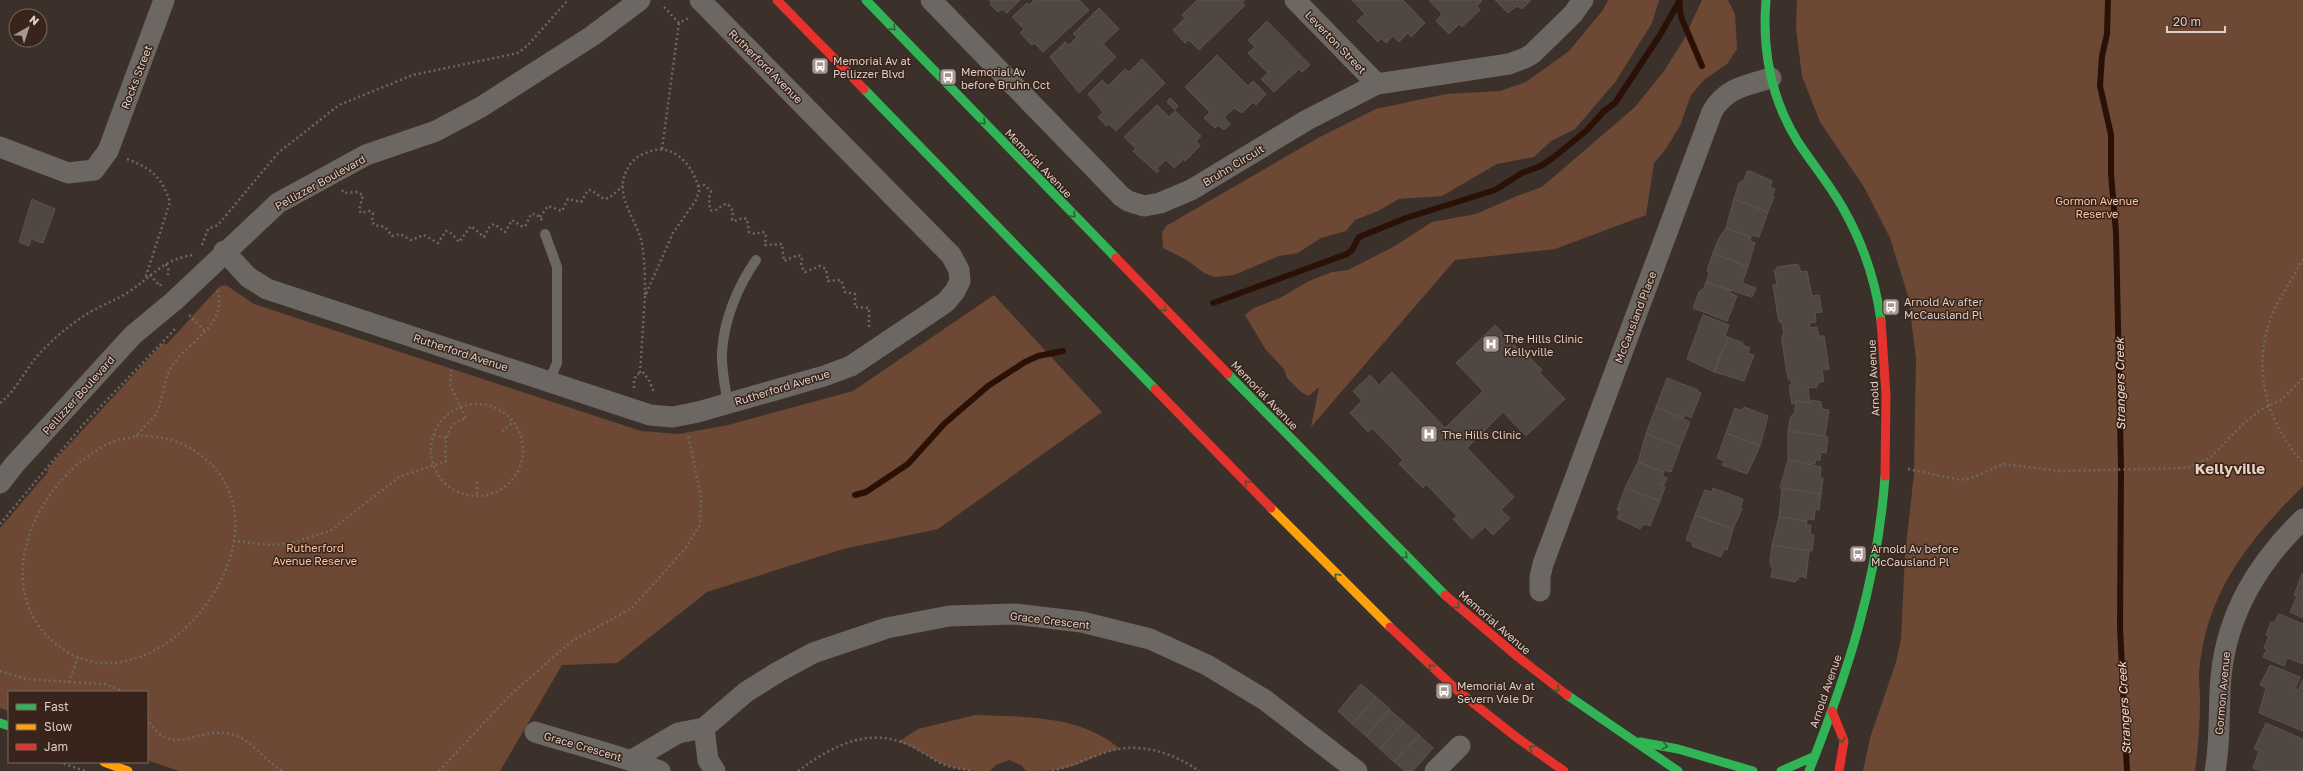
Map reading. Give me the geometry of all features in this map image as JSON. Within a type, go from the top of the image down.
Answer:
[{"type":"main road","points":[[777,0],[1354,594],[1458,690],[1516,737],[1564,771]]},
{"type":"main road","name":"Memorial Avenue","points":[[866,0],[1428,580],[1506,648],[1555,688],[1627,739],[1678,771]]},
{"type":"main road","name":"Arnold Avenue","points":[[1766,0],[1764,32],[1771,78],[1779,104],[1793,134],[1836,196],[1861,245],[1879,305],[1884,346],[1886,455],[1875,556],[1857,635],[1832,710],[1809,771]]},
{"type":"main road","points":[[1832,710],[1844,741],[1839,771]]},
{"type":"main road","points":[[1627,739],[1678,749],[1753,771]]},
{"type":"main road","points":[[1781,771],[1815,756]]},
{"type":"main road","points":[[107,763],[128,771]]},
{"type":"street","name":"Rocks Street","points":[[0,147],[68,172],[94,170],[106,152],[164,0]]},
{"type":"street","name":"Pellizzer Boulevard","points":[[0,483],[7,463],[133,335],[174,301],[224,252],[278,203],[366,155],[436,131],[481,107],[592,36],[640,0]]},
{"type":"street","name":"Bruhn Circuit","points":[[931,0],[1121,196],[1132,203],[1144,206],[1160,203],[1205,182],[1283,134],[1377,84],[1521,60],[1535,51],[1573,14],[1583,0]]},
{"type":"street","name":"Leverton Street","points":[[1295,0],[1377,84]]},
{"type":"street","name":"Rutherford Avenue","points":[[224,252],[248,277],[268,289],[650,415],[673,417],[684,415],[728,404],[824,376],[851,366],[946,302],[960,281],[959,270],[951,255],[695,8]]},
{"type":"street","name":"McCausland Place","points":[[1540,591],[1543,564],[1712,112],[1716,104],[1727,93],[1771,78]]},
{"type":"street","name":"Gormon Avenue","points":[[2215,771],[2223,661],[2231,626],[2242,598],[2261,566],[2275,548],[2303,519]]},
{"type":"street","name":"Grace Crescent","points":[[632,760],[678,733],[704,728],[746,692],[778,672],[813,654],[887,628],[949,616],[1015,614],[1082,622],[1150,639],[1208,665],[1264,700],[1341,764],[1357,771]]},
{"type":"street","points":[[704,728],[708,760],[715,771]]},
{"type":"street","name":"Grace Crescent","points":[[535,732],[601,753],[632,760],[660,771]]},
{"type":"street","points":[[1435,771],[1460,746]]},
{"type":"lane","points":[[545,234],[557,267],[557,363],[549,381]]},
{"type":"lane","points":[[728,404],[722,352],[725,329],[740,287],[756,260]]},
{"type":"path","points":[[546,25],[568,0]]},
{"type":"path","points":[[662,149],[678,23],[664,7]]},
{"type":"path","points":[[678,23],[687,20],[695,8]]},
{"type":"path","points":[[634,388],[634,380],[640,373],[645,296],[642,242],[628,214],[624,199],[623,186],[625,175],[635,160],[648,152],[662,149],[675,153],[686,163],[698,186],[699,192],[696,200],[673,233],[645,296]]},
{"type":"path","points":[[106,152],[141,165],[157,175],[170,202],[144,279]]},
{"type":"path","points":[[698,186],[704,185],[711,191],[709,198],[710,210],[717,210],[724,204],[728,204],[733,211],[732,220],[734,222],[744,218],[747,219],[749,223],[748,228],[752,234],[763,232],[766,234],[765,245],[782,244],[784,261],[798,255],[802,257],[801,265],[805,272],[820,266],[826,269],[828,281],[841,280],[845,292],[856,294],[855,307],[869,308],[869,328]]},
{"type":"path","points":[[540,217],[548,206],[562,211],[568,199],[581,202],[588,190],[591,190],[604,199],[609,198],[623,186]]},
{"type":"path","points":[[341,190],[344,193],[356,192],[363,194],[359,210],[361,213],[369,211],[373,213],[372,221],[374,225],[385,227],[392,236],[400,234],[411,240],[424,236],[438,242],[446,232],[450,232],[459,242],[471,226],[482,237],[484,237],[490,226],[494,224],[505,232],[512,220],[523,227],[526,226],[531,214],[540,217],[548,232],[545,234]]},
{"type":"path","points":[[2303,259],[2279,300],[2267,331],[2262,365],[2263,382],[2269,406],[2287,444],[2303,462]]},
{"type":"path","points":[[150,275],[160,286],[169,274],[166,264]]},
{"type":"path","points":[[136,436],[156,414],[170,369],[188,347],[206,332],[218,309],[219,296],[216,287]]},
{"type":"path","points":[[183,320],[188,315],[206,332]]},
{"type":"path","points":[[0,524],[82,426],[178,326]]},
{"type":"path","points":[[233,541],[271,545],[291,543],[330,530],[399,477],[434,467],[446,461],[446,438],[453,426],[466,419],[450,380],[457,351]]},
{"type":"path","points":[[640,373],[648,377],[654,393]]},
{"type":"path","points":[[1908,469],[1961,480],[1971,478],[2004,464],[2014,464],[2043,470],[2165,470],[2187,468],[2210,458],[2244,423],[2282,399],[2303,378]]},
{"type":"path","points":[[470,405],[490,406],[503,412],[513,422],[522,441],[523,451],[519,471],[513,480],[497,492],[477,496],[464,494],[451,488],[441,479],[434,467],[432,451],[434,435],[444,418],[461,407],[470,405]]},
{"type":"path","points":[[439,771],[509,696],[572,641],[632,608],[684,550],[700,524],[700,497],[684,415]]},
{"type":"path","points":[[502,431],[513,422]]},
{"type":"path","points":[[434,435],[446,438]]},
{"type":"path","points":[[136,436],[151,436],[170,439],[201,455],[214,467],[226,484],[232,501],[234,517],[233,541],[222,577],[214,594],[192,623],[179,635],[152,653],[136,659],[116,663],[98,662],[78,657],[58,645],[44,632],[32,617],[22,586],[20,569],[29,532],[37,516],[58,484],[72,470],[103,447],[118,440],[136,436]]},
{"type":"path","points":[[477,482],[477,496]]},
{"type":"path","points":[[69,682],[78,657]]},
{"type":"path","points":[[0,671],[26,680],[105,684],[122,691]]},
{"type":"path","points":[[148,720],[154,729],[167,740],[183,741],[207,734],[225,733],[242,738],[283,771]]},
{"type":"path","points":[[798,771],[835,746],[859,739],[884,738],[908,744],[946,765],[971,771]]},
{"type":"path","points":[[1052,771],[1075,765],[1108,751],[1136,748],[1168,753],[1199,771]]},
{"type":"path","points":[[62,763],[84,771]]},
{"type":"green space","points":[[1608,0],[1659,0],[1652,23],[1616,81],[1575,129],[1551,141],[1534,157],[1497,164],[1442,196],[1399,199],[1378,211],[1355,220],[1346,231],[1321,238],[1298,253],[1279,256],[1234,275],[1215,277],[1204,273],[1187,260],[1163,248],[1162,233],[1166,226],[1318,138],[1376,109],[1446,94],[1500,91],[1526,82],[1569,51],[1603,10]]},
{"type":"green space","points":[[1702,0],[1728,0],[1735,14],[1737,49],[1727,64],[1704,80],[1691,95],[1680,126],[1665,150],[1654,163],[1646,215],[1555,249],[1455,260],[1311,427],[1319,387],[1309,396],[1301,392],[1287,378],[1284,369],[1266,350],[1245,315],[1254,308],[1280,298],[1309,281],[1332,272],[1348,270],[1395,246],[1432,222],[1476,214],[1542,187],[1635,107],[1664,71],[1683,41]]},
{"type":"green space","name":"Gormon Avenue Reserve","points":[[1797,0],[2303,0],[2303,486],[2283,506],[2248,548],[2220,593],[2210,618],[2203,645],[2199,674],[2200,719],[2195,771],[1863,771],[1870,738],[1896,662],[1901,640],[1905,555],[1914,474],[1916,358],[1908,296],[1890,238],[1864,187],[1820,122],[1802,76],[1796,28]]},
{"type":"green space","name":"Rutherford Avenue Reserve","points":[[226,285],[254,304],[641,431],[679,434],[728,425],[853,391],[994,295],[1102,412],[938,529],[843,549],[707,592],[617,663],[562,665],[500,771],[179,771],[148,760],[148,691],[8,691],[8,711],[0,708],[0,528],[48,472],[47,470],[54,461],[163,343],[167,344],[219,287]]},
{"type":"green space","points":[[975,715],[1013,716],[1052,720],[1070,724],[1105,738],[1120,749],[1103,753],[1076,765],[1057,770],[1026,771],[1021,765],[1009,760],[996,765],[990,771],[979,771],[962,770],[951,767],[911,746],[898,742],[918,729]]},
{"type":"building","points":[[989,0],[1020,0],[1007,13],[1002,9],[998,12],[990,4],[991,2]]},
{"type":"building","points":[[1034,0],[1079,0],[1089,10],[1043,52],[1034,43],[1032,45],[1020,33],[1024,29],[1012,17],[1027,3],[1029,5]]},
{"type":"building","points":[[1197,0],[1245,0],[1242,2],[1245,5],[1199,50],[1189,40],[1185,43],[1173,30],[1185,18],[1182,15]]},
{"type":"building","points":[[1352,0],[1403,0],[1425,23],[1411,37],[1408,33],[1399,42],[1393,36],[1386,43],[1381,38],[1378,42],[1357,21],[1365,14]]},
{"type":"building","points":[[1429,0],[1482,1],[1477,6],[1480,10],[1462,27],[1459,24],[1449,34],[1436,21],[1442,14]]},
{"type":"building","points":[[1495,0],[1531,0],[1522,9],[1517,6],[1508,13]]},
{"type":"building","points":[[1099,8],[1119,29],[1103,44],[1116,57],[1079,93],[1050,57],[1065,42],[1069,45],[1077,37],[1073,34]]},
{"type":"building","points":[[1267,21],[1310,65],[1302,72],[1299,69],[1274,92],[1261,79],[1268,73],[1248,53],[1255,47],[1248,40]]},
{"type":"building","points":[[1217,55],[1248,86],[1253,81],[1266,94],[1256,105],[1253,102],[1242,113],[1234,108],[1224,117],[1230,124],[1224,130],[1218,125],[1215,128],[1204,118],[1210,112],[1185,87]]},
{"type":"building","points":[[1142,59],[1165,83],[1116,131],[1109,124],[1106,126],[1098,117],[1103,112],[1088,94],[1102,80],[1108,86],[1125,69],[1129,72]]},
{"type":"building","points":[[1170,98],[1178,106],[1175,110],[1167,102]]},
{"type":"building","points":[[1157,105],[1169,117],[1175,111],[1201,136],[1196,141],[1200,146],[1185,161],[1184,159],[1174,168],[1166,160],[1157,168],[1159,170],[1157,173],[1133,151],[1136,149],[1124,137]]},
{"type":"building","points":[[1747,171],[1772,181],[1770,187],[1775,189],[1772,196],[1774,197],[1768,212],[1734,199],[1739,183],[1744,180]]},
{"type":"building","points":[[32,199],[55,209],[43,243],[31,239],[29,246],[19,242]]},
{"type":"building","points":[[1734,199],[1768,212],[1759,237],[1752,235],[1751,237],[1726,228]]},
{"type":"building","points":[[1726,228],[1751,237],[1750,241],[1755,243],[1748,267],[1713,253],[1719,238]]},
{"type":"building","points":[[1713,253],[1748,267],[1742,283],[1756,288],[1752,297],[1706,282],[1709,274],[1707,270]]},
{"type":"building","points":[[1798,264],[1801,272],[1807,271],[1812,296],[1819,295],[1822,312],[1815,313],[1816,322],[1809,323],[1810,328],[1817,327],[1819,336],[1824,336],[1829,369],[1822,370],[1824,381],[1818,383],[1817,387],[1808,388],[1810,403],[1796,401],[1796,403],[1792,404],[1789,385],[1792,385],[1787,374],[1782,341],[1782,335],[1784,335],[1782,322],[1780,323],[1778,317],[1773,285],[1777,284],[1774,270],[1777,270],[1777,267]]},
{"type":"building","points":[[1706,282],[1731,291],[1730,293],[1737,296],[1727,321],[1693,308],[1699,292],[1704,288]]},
{"type":"building","points":[[1703,315],[1729,325],[1725,336],[1728,337],[1714,372],[1687,359]]},
{"type":"building","name":"The Hills Clinic","points":[[1495,325],[1522,353],[1524,351],[1542,370],[1539,372],[1565,399],[1526,436],[1503,412],[1467,448],[1514,497],[1501,510],[1510,518],[1493,535],[1485,527],[1472,539],[1453,519],[1457,516],[1426,484],[1423,488],[1399,464],[1403,460],[1372,428],[1368,432],[1350,413],[1362,401],[1353,391],[1370,375],[1379,385],[1392,372],[1445,428],[1483,391],[1456,363]]},
{"type":"building","points":[[1728,337],[1743,343],[1742,345],[1750,348],[1748,353],[1754,355],[1744,381],[1714,372]]},
{"type":"building","points":[[1667,378],[1698,390],[1697,391],[1701,393],[1691,418],[1685,415],[1684,418],[1656,407]]},
{"type":"building","points":[[1811,400],[1821,402],[1822,409],[1829,410],[1825,436],[1788,431],[1790,419],[1792,415],[1794,415],[1796,401],[1811,403]]},
{"type":"building","points":[[1656,407],[1690,422],[1680,447],[1646,434]]},
{"type":"building","points":[[1744,407],[1768,416],[1760,446],[1726,433],[1735,408],[1742,411]]},
{"type":"building","points":[[1788,431],[1828,437],[1826,453],[1821,452],[1820,460],[1815,460],[1815,464],[1788,460]]},
{"type":"building","points":[[1726,433],[1760,446],[1747,474],[1722,465],[1724,461],[1717,458]]},
{"type":"building","points":[[1646,434],[1680,447],[1671,472],[1664,470],[1664,472],[1638,462]]},
{"type":"building","points":[[1788,460],[1821,467],[1820,478],[1823,478],[1821,494],[1780,488]]},
{"type":"building","points":[[1638,462],[1664,472],[1662,476],[1667,478],[1664,485],[1659,484],[1665,487],[1660,501],[1625,488]]},
{"type":"building","points":[[1625,488],[1660,501],[1650,526],[1644,524],[1640,529],[1617,518],[1620,511],[1617,510]]},
{"type":"building","points":[[1713,488],[1743,499],[1740,508],[1742,509],[1733,529],[1695,515],[1705,490],[1712,492]]},
{"type":"building","points":[[1782,488],[1821,494],[1819,510],[1815,509],[1814,520],[1807,519],[1807,521],[1779,517]]},
{"type":"building","points":[[1695,515],[1733,529],[1727,550],[1724,549],[1721,557],[1692,546],[1693,542],[1686,540]]},
{"type":"building","points":[[1779,517],[1807,521],[1806,525],[1811,525],[1810,534],[1814,535],[1812,551],[1772,545]]},
{"type":"building","points":[[1772,545],[1809,551],[1806,578],[1799,576],[1798,580],[1795,582],[1771,577],[1773,567],[1771,567],[1770,562]]},
{"type":"building","points":[[2302,574],[2303,618],[2290,612],[2297,596],[2294,595]]},
{"type":"building","points":[[2279,614],[2303,624],[2303,664],[2287,658],[2284,666],[2263,657],[2267,649],[2264,648],[2269,636],[2266,635],[2271,622],[2274,623]]},
{"type":"building","points":[[2270,665],[2300,677],[2295,689],[2298,690],[2303,679],[2303,731],[2259,713],[2266,688],[2260,685]]},
{"type":"building","points":[[1361,684],[1376,697],[1352,724],[1338,711]]},
{"type":"building","points":[[1376,697],[1390,709],[1366,736],[1352,724]]},
{"type":"building","points":[[1390,710],[1404,722],[1380,749],[1366,736]]},
{"type":"building","points":[[1404,722],[1419,735],[1394,762],[1380,749]]},
{"type":"building","points":[[2266,723],[2303,739],[2303,771],[2261,771],[2253,768],[2259,751],[2254,749]]},
{"type":"building","points":[[1419,735],[1433,748],[1413,771],[1405,771],[1394,762]]},
{"type":"waterway","points":[[1213,303],[1347,254],[1352,250],[1359,237],[1406,218],[1495,190],[1522,173],[1541,166],[1587,130],[1603,112],[1615,103],[1660,35],[1680,0]]},
{"type":"waterway","name":"Strangers Creek","points":[[2108,0],[2107,34],[2102,56],[2100,86],[2111,135],[2111,174],[2116,232],[2121,468],[2120,627],[2127,771]]},
{"type":"waterway","points":[[1679,1],[1681,17],[1702,66]]},
{"type":"waterway","points":[[855,495],[866,492],[908,464],[944,424],[988,386],[1025,362],[1038,356],[1063,351]]},
{"type":"traffic: fast","points":[[866,0],[1116,258]]},
{"type":"traffic: fast","points":[[1766,0],[1765,19],[1767,56],[1770,74],[1781,109],[1798,142],[1833,192],[1851,223],[1868,264],[1876,292],[1881,321]]},
{"type":"traffic: fast","points":[[864,89],[1155,389]]},
{"type":"traffic: fast","points":[[1228,374],[1445,595]]},
{"type":"traffic: fast","points":[[1809,771],[1836,699],[1859,626],[1876,552],[1885,476]]},
{"type":"traffic: fast","points":[[1567,695],[1678,771]]},
{"type":"traffic: fast","points":[[0,723],[8,726]]},
{"type":"traffic: fast","points":[[1640,742],[1678,749],[1753,771]]},
{"type":"traffic: fast","points":[[1781,771],[1815,756]]},
{"type":"traffic: slow","points":[[1271,508],[1390,627]]},
{"type":"traffic: slow","points":[[107,763],[128,771]]},
{"type":"traffic: jam","points":[[777,0],[864,89]]},
{"type":"traffic: jam","points":[[1116,258],[1228,374]]},
{"type":"traffic: jam","points":[[1881,321],[1886,395],[1885,476]]},
{"type":"traffic: jam","points":[[1155,389],[1271,508]]},
{"type":"traffic: jam","points":[[1445,595],[1518,657],[1567,695]]},
{"type":"traffic: jam","points":[[1390,627],[1458,691],[1516,737],[1564,771]]},
{"type":"traffic: jam","points":[[1832,711],[1844,741],[1839,771]]},
{"type":"place","name":"Memorial Av at Pellizzer Blvd","points":[[820,66]]},
{"type":"place","name":"Memorial Av before Bruhn Cct","points":[[948,77]]},
{"type":"place","name":"Arnold Av after McCausland Pl","points":[[1891,307]]},
{"type":"place","name":"The Hills Clinic Kellyville","points":[[1491,344]]},
{"type":"place","name":"The Hills Clinic","points":[[1429,434]]},
{"type":"place","name":"Arnold Av before McCausland Pl","points":[[1858,554]]},
{"type":"place","name":"Memorial Av at Severn Vale Dr","points":[[1444,691]]},
{"type":"district","name":"Kellyville","points":[[2230,468]]}]
